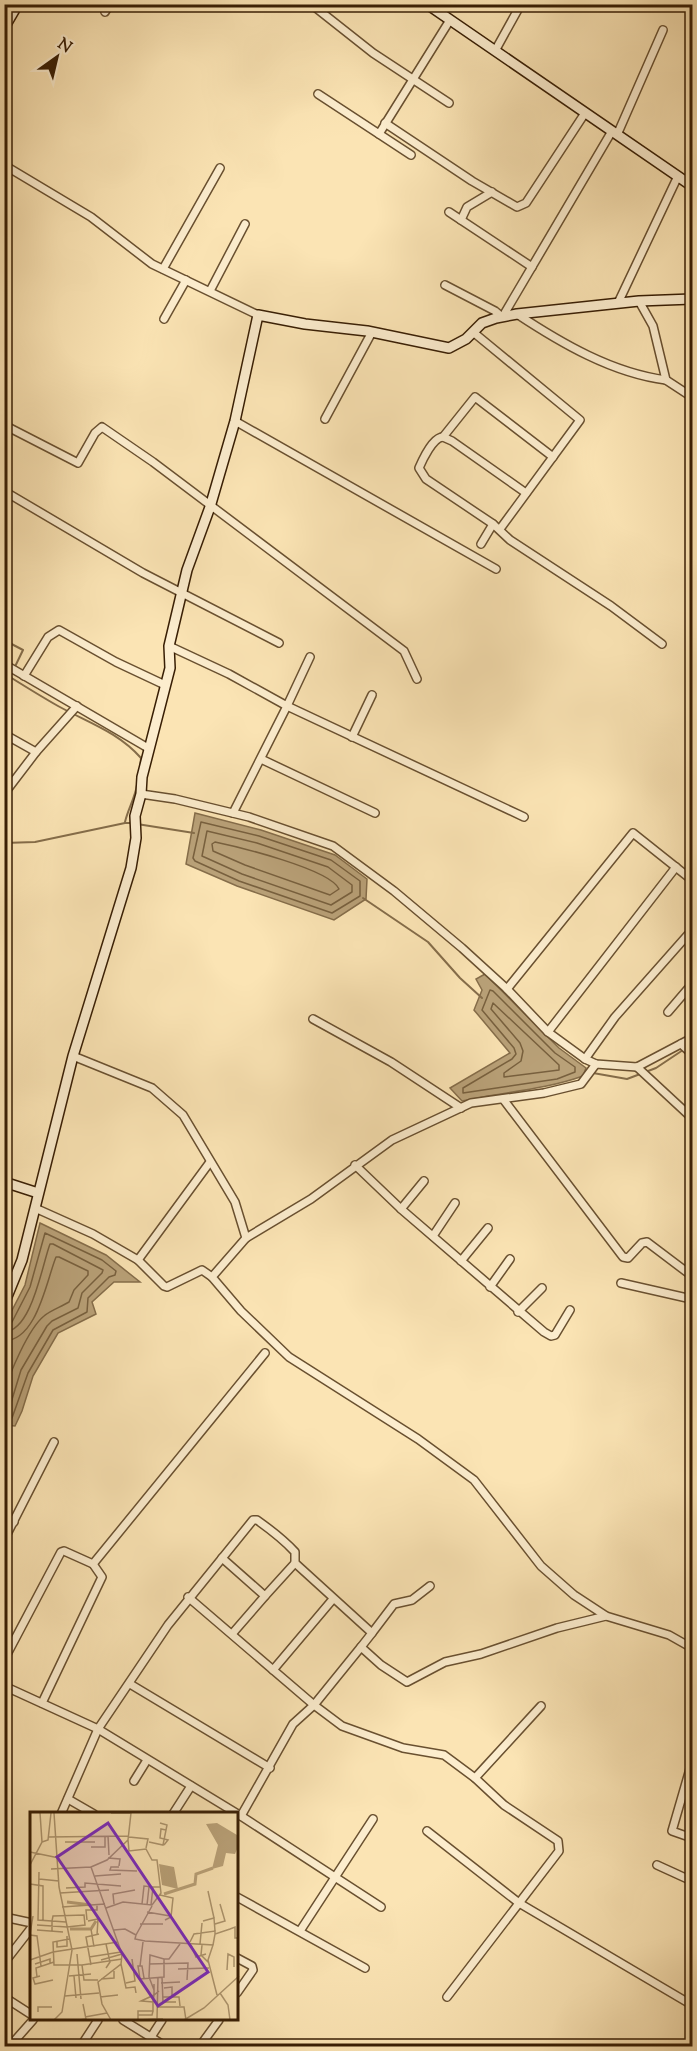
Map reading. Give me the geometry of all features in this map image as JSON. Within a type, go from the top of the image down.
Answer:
[{"type":"street","points":[[5,25],[18,4]]},
{"type":"street","points":[[105,12],[110,4]]},
{"type":"street","points":[[312,4],[373,54],[449,103]]},
{"type":"street","points":[[428,4],[693,186]]},
{"type":"street","points":[[495,51],[521,4]]},
{"type":"street","points":[[379,134],[450,20]]},
{"type":"street","points":[[502,317],[615,133],[663,30]]},
{"type":"street","points":[[318,94],[411,155]]},
{"type":"street","points":[[385,123],[517,207],[523,206],[585,113]]},
{"type":"street","points":[[4,165],[91,217],[152,264],[258,315],[305,324],[372,332],[449,348],[466,339],[482,323],[502,317],[639,301],[693,299]]},
{"type":"street","points":[[163,269],[220,168]]},
{"type":"street","points":[[618,303],[678,176]]},
{"type":"street","points":[[461,220],[467,207],[492,192]]},
{"type":"street","points":[[449,212],[532,267]]},
{"type":"street","points":[[210,291],[246,224]]},
{"type":"street","points":[[164,319],[186,280]]},
{"type":"street","points":[[445,285],[495,311],[502,317]]},
{"type":"street","points":[[639,301],[653,326],[666,380]]},
{"type":"street","points":[[517,314],[554,338],[596,358],[643,377],[666,380],[693,397]]},
{"type":"street","points":[[4,1304],[22,1260],[74,1056],[131,868],[135,816],[141,795],[148,748],[170,668],[169,646],[187,570],[210,507],[235,421],[258,315]]},
{"type":"street","points":[[325,419],[372,332]]},
{"type":"street","points":[[473,332],[580,420],[500,529]]},
{"type":"street","points":[[554,457],[475,397],[443,437],[438,438],[422,459],[419,468],[426,479],[500,529],[510,540],[611,606],[662,644]]},
{"type":"street","points":[[235,421],[496,569]]},
{"type":"street","points":[[4,425],[78,463],[95,433],[102,427],[153,462],[404,651],[417,679]]},
{"type":"street","points":[[443,437],[526,493]]},
{"type":"street","points":[[4,491],[143,573],[279,643]]},
{"type":"street","points":[[481,544],[493,524]]},
{"type":"street","points":[[24,675],[48,637],[59,630],[116,662],[165,685]]},
{"type":"street","points":[[169,646],[229,674],[287,706],[524,817]]},
{"type":"street","points":[[233,813],[310,657]]},
{"type":"street","points":[[4,664],[148,748]]},
{"type":"street","points":[[352,737],[372,694]]},
{"type":"street","points":[[4,794],[36,752],[77,706]]},
{"type":"street","points":[[4,734],[36,752]]},
{"type":"street","points":[[261,759],[375,813]]},
{"type":"street","points":[[141,795],[175,799],[233,813],[333,846],[394,891],[462,948],[507,989],[548,1032],[585,1059],[592,1070]]},
{"type":"street","points":[[507,989],[633,832],[693,880]]},
{"type":"street","points":[[548,1032],[676,867]]},
{"type":"street","points":[[585,1059],[615,1017],[693,930]]},
{"type":"street","points":[[668,1012],[693,984]]},
{"type":"street","points":[[313,1019],[391,1062],[461,1108]]},
{"type":"street","points":[[592,1070],[641,1071],[686,1048],[693,1038]]},
{"type":"street","points":[[74,1056],[152,1088],[183,1115],[235,1202],[246,1238]]},
{"type":"street","points":[[212,1277],[246,1238],[311,1199],[392,1140],[471,1103],[544,1093],[580,1084],[592,1070]]},
{"type":"street","points":[[641,1071],[693,1118]]},
{"type":"street","points":[[503,1099],[623,1257],[628,1258],[642,1243],[647,1242],[693,1276]]},
{"type":"street","points":[[138,1260],[210,1162]]},
{"type":"street","points":[[355,1165],[401,1209],[518,1312],[553,1337],[570,1311]]},
{"type":"street","points":[[401,1209],[424,1181]]},
{"type":"street","points":[[4,1182],[38,1193]]},
{"type":"street","points":[[432,1236],[455,1203]]},
{"type":"street","points":[[35,1208],[93,1234],[138,1260],[167,1287],[202,1270],[212,1277],[241,1311],[290,1357],[418,1439],[474,1480],[541,1566],[574,1595],[606,1616],[669,1635],[693,1648]]},
{"type":"street","points":[[461,1261],[488,1228]]},
{"type":"street","points":[[490,1287],[510,1259]]},
{"type":"street","points":[[621,1283],[687,1298],[693,1294]]},
{"type":"street","points":[[518,1312],[542,1288]]},
{"type":"street","points":[[93,1564],[265,1353]]},
{"type":"street","points":[[4,1540],[54,1442]]},
{"type":"street","points":[[4,1518],[14,1522]]},
{"type":"street","points":[[62,1812],[98,1729],[188,1597],[251,1522],[257,1520],[277,1534],[295,1552],[294,1563],[232,1634]]},
{"type":"street","points":[[4,1660],[61,1552],[64,1551],[93,1564],[102,1577],[42,1703]]},
{"type":"street","points":[[222,1558],[265,1596]]},
{"type":"street","points":[[294,1563],[372,1633]]},
{"type":"street","points":[[241,1816],[293,1724],[314,1705],[394,1604],[412,1600],[430,1586]]},
{"type":"street","points":[[188,1597],[314,1705],[342,1726],[403,1748],[444,1755],[476,1778],[504,1805],[558,1841],[559,1851],[447,1996]]},
{"type":"street","points":[[273,1670],[333,1599]]},
{"type":"street","points":[[361,1647],[381,1665],[407,1682],[445,1662],[481,1654],[557,1628],[606,1616]]},
{"type":"street","points":[[130,1684],[270,1768]]},
{"type":"street","points":[[4,1686],[98,1729],[228,1811]]},
{"type":"street","points":[[476,1778],[541,1706]]},
{"type":"street","points":[[134,1781],[147,1760]]},
{"type":"street","points":[[693,1762],[672,1831],[693,1838]]},
{"type":"street","points":[[174,1812],[191,1786]]},
{"type":"street","points":[[68,1799],[91,1812]]},
{"type":"street","points":[[238,1815],[381,1907]]},
{"type":"street","points":[[300,1931],[373,1819]]},
{"type":"street","points":[[427,1831],[519,1903],[693,2005]]},
{"type":"street","points":[[657,1865],[693,1881]]},
{"type":"street","points":[[238,1898],[365,1968]]},
{"type":"street","points":[[4,1917],[30,1924]]},
{"type":"street","points":[[4,1963],[30,1928]]},
{"type":"street","points":[[238,1959],[252,1966],[253,1970],[238,1992]]},
{"type":"street","points":[[4,1997],[30,2016]]},
{"type":"street","points":[[10,2046],[30,2020]]},
{"type":"street","points":[[81,2046],[97,2021]]},
{"type":"street","points":[[126,2021],[165,2046]]},
{"type":"street","points":[[151,2037],[161,2021]]},
{"type":"street","points":[[200,2046],[218,2021]]},
{"type":"street","points":[[689,2046],[693,2041]]},
{"type":"water","points":[[195,813],[261,830],[335,855],[367,879],[366,899],[334,920],[237,886],[186,864]]},
{"type":"water","points":[[485,974],[559,1048],[586,1068],[583,1076],[538,1088],[462,1101],[450,1088],[510,1053],[474,1010],[482,990],[476,979]]},
{"type":"water","points":[[40,1223],[106,1255],[140,1282],[114,1282],[92,1302],[96,1314],[58,1333],[33,1376],[15,1426],[5,1425],[5,1324],[25,1285]]},
{"type":"waterway","points":[[4,640],[23,650],[10,677],[52,703],[123,741],[141,758],[140,768]]},
{"type":"waterway","points":[[125,822],[137,785]]},
{"type":"waterway","points":[[4,843],[35,842],[132,823]]},
{"type":"waterway","points":[[137,824],[194,833]]},
{"type":"waterway","points":[[363,898],[428,942],[460,978],[482,998]]},
{"type":"waterway","points":[[593,1073],[627,1079],[656,1068],[692,1044]]}]
